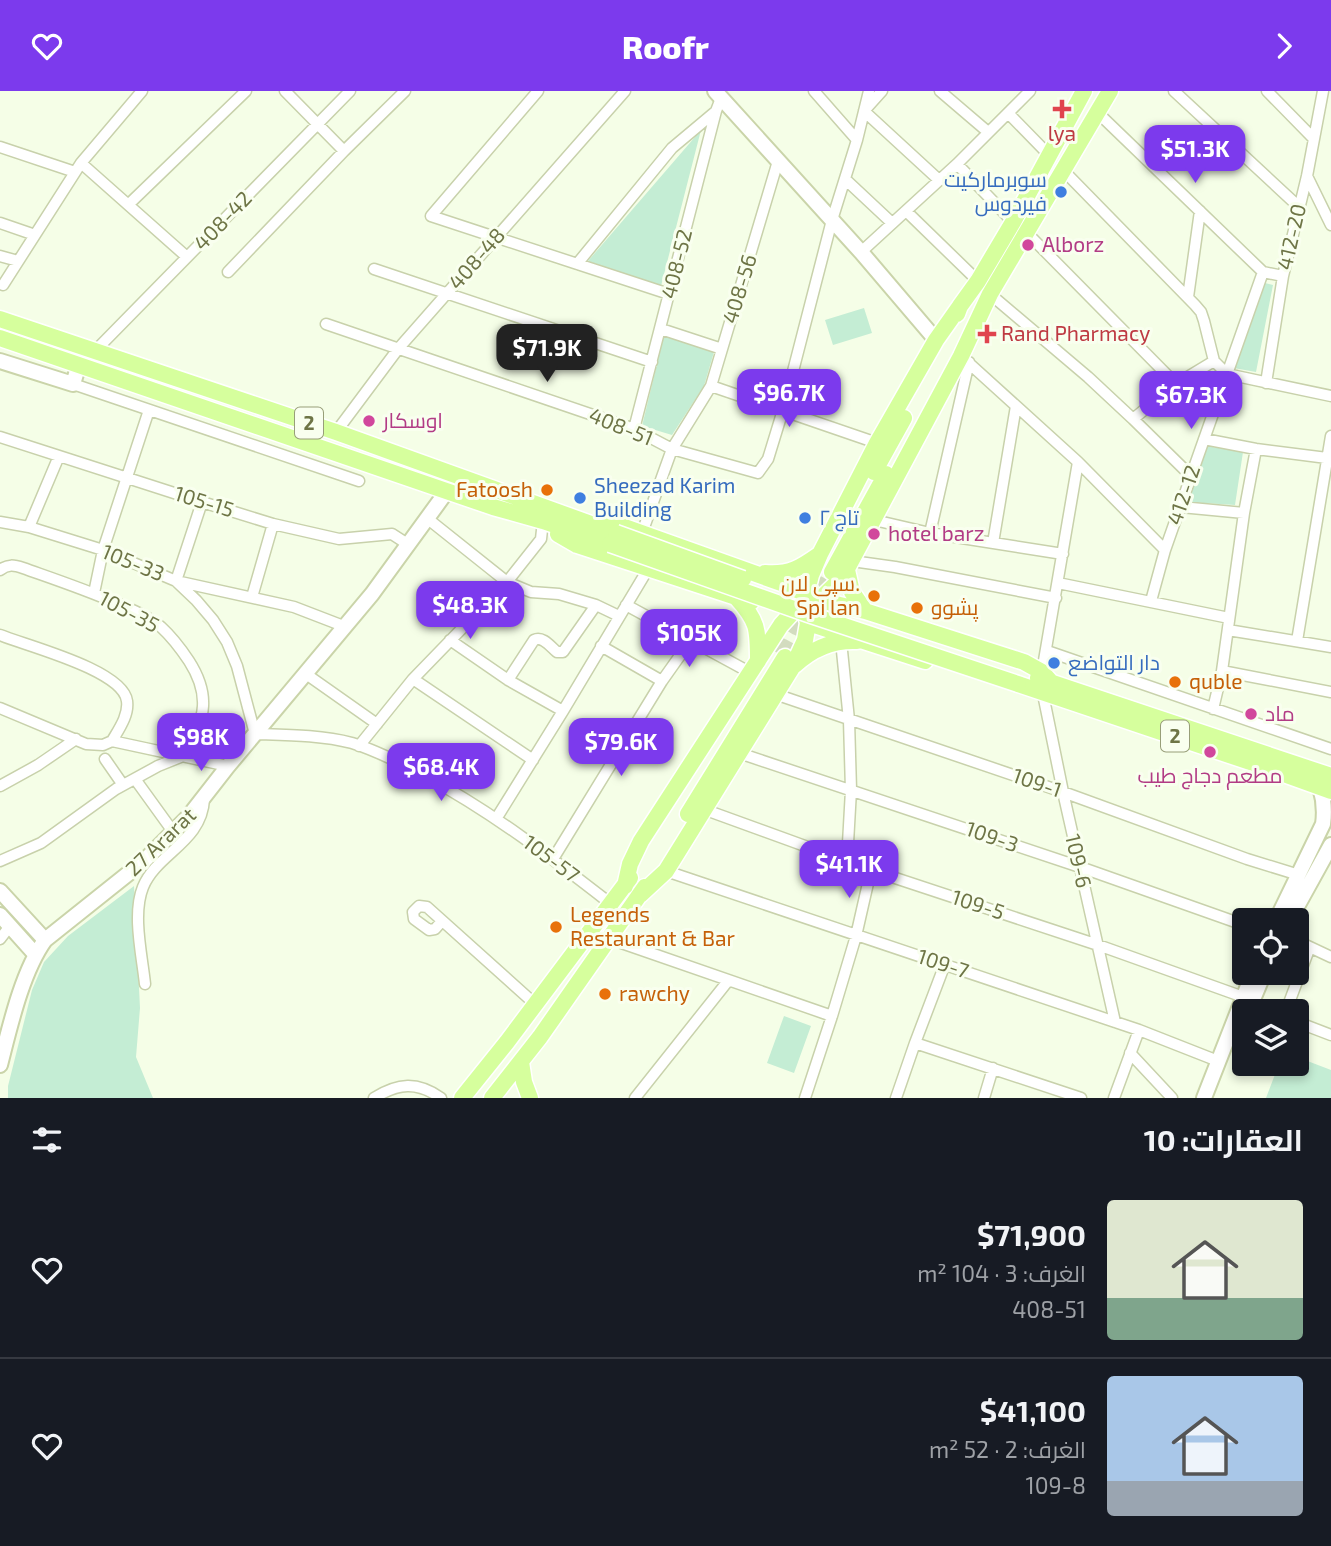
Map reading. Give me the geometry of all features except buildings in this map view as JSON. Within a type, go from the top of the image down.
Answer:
[{"type":"main road","points":[[831,569],[877,443],[936,340],[978,281],[1013,222],[1084,91]]},
{"type":"main road","points":[[625,886],[630,863],[641,841],[755,667],[796,608],[874,520],[965,359],[990,294],[1110,91]]},
{"type":"main road","points":[[831,569],[942,348],[960,306]]},
{"type":"main road","name":"2","points":[[0,319],[336,432],[544,515],[812,604],[1019,678],[1087,706],[1328,780]]},
{"type":"main road","points":[[805,639],[794,626],[796,608],[831,569],[948,363],[979,319]]},
{"type":"main road","name":"2","points":[[0,338],[493,507],[544,515]]},
{"type":"main road","points":[[796,608],[736,597],[577,545],[557,534],[544,515],[561,508],[583,513],[784,584],[789,592],[789,601],[785,606],[796,608],[840,604],[1024,662],[1047,678]]},
{"type":"main road","points":[[748,572],[775,574],[800,567],[831,569],[865,611]]},
{"type":"main road","points":[[784,584],[796,608],[808,623],[837,636],[864,641],[1013,691],[1087,706]]},
{"type":"main road","points":[[736,597],[755,622],[758,637],[755,667]]},
{"type":"main road","points":[[837,636],[828,624],[827,615],[833,607],[840,604]]},
{"type":"main road","points":[[461,1098],[536,1005],[625,886],[784,658],[805,639],[808,623]]},
{"type":"main road","points":[[491,1098],[640,895],[784,658],[815,650],[827,645],[837,636]]},
{"type":"main road","points":[[640,895],[666,871],[775,694],[784,658]]},
{"type":"main road","name":"2","points":[[1019,678],[1047,678],[1328,780]]},
{"type":"main road","points":[[507,1042],[504,1065],[516,1067]]},
{"type":"main road","points":[[491,1098],[496,1055]]},
{"type":"main road","points":[[516,1067],[530,1098]]},
{"type":"main road","points":[[471,1098],[491,1098]]},
{"type":"street","points":[[3,285],[81,163],[142,91]]},
{"type":"street","points":[[129,204],[246,91]]},
{"type":"street","points":[[285,91],[344,151]]},
{"type":"street","name":"408-42","points":[[95,351],[350,91]]},
{"type":"street","points":[[228,272],[405,91]]},
{"type":"street","points":[[538,91],[431,216],[669,294]]},
{"type":"street","name":"408-48","points":[[336,432],[398,349],[625,91]]},
{"type":"street","points":[[814,91],[857,140]]},
{"type":"street","points":[[783,410],[831,220],[857,140],[869,91]]},
{"type":"street","points":[[864,111],[882,91]]},
{"type":"street","points":[[940,91],[988,132]]},
{"type":"street","points":[[861,252],[1030,91]]},
{"type":"street","points":[[1174,91],[1299,207]]},
{"type":"street","points":[[1267,91],[1314,139]]},
{"type":"street","name":"412-20","points":[[1266,383],[1283,276],[1307,176],[1323,91]]},
{"type":"street","points":[[577,264],[672,148],[717,100],[778,161],[936,340]]},
{"type":"street","name":"408-52","points":[[634,429],[717,100]]},
{"type":"street","points":[[864,111],[939,180]]},
{"type":"street","points":[[1097,112],[1263,272],[1283,276]]},
{"type":"street","points":[[1008,113],[1049,155]]},
{"type":"street","points":[[0,147],[75,172]]},
{"type":"street","name":"408-56","points":[[642,533],[672,449],[712,386],[778,161]]},
{"type":"street","points":[[81,163],[187,257]]},
{"type":"street","points":[[957,163],[1013,222]]},
{"type":"street","points":[[1063,170],[1188,297],[1200,312],[1214,361],[1227,375],[1331,396]]},
{"type":"street","points":[[1307,176],[1327,209],[1331,225]]},
{"type":"street","points":[[845,179],[892,223]]},
{"type":"street","points":[[906,211],[978,281]]},
{"type":"street","points":[[1188,297],[1200,211]]},
{"type":"street","points":[[0,223],[35,235]]},
{"type":"street","points":[[1026,232],[1176,384]]},
{"type":"street","points":[[0,256],[18,261]]},
{"type":"street","points":[[374,269],[652,362]]},
{"type":"street","name":"412-12","points":[[1151,601],[1165,550],[1263,272]]},
{"type":"street","points":[[990,294],[1088,377],[1191,477]]},
{"type":"street","name":"408-51","points":[[326,324],[634,429],[672,449],[758,473],[768,459],[783,410]]},
{"type":"street","points":[[660,329],[722,349]]},
{"type":"street","points":[[965,359],[1078,462],[1165,550]]},
{"type":"street","points":[[930,533],[965,359]]},
{"type":"street","points":[[0,361],[359,481]]},
{"type":"street","points":[[1133,419],[1176,384],[1214,361]]},
{"type":"street","points":[[73,384],[79,363]]},
{"type":"street","points":[[712,386],[877,443]]},
{"type":"street","points":[[993,543],[1016,406]]},
{"type":"street","points":[[94,593],[103,550],[149,409]]},
{"type":"street","points":[[1297,641],[1331,436]]},
{"type":"street","name":"105-15","points":[[0,437],[273,524],[331,538],[353,539],[392,534],[409,545]]},
{"type":"street","points":[[1205,439],[1327,458]]},
{"type":"street","points":[[1213,709],[1222,671],[1244,513],[1256,449]]},
{"type":"street","points":[[29,527],[59,456]]},
{"type":"street","points":[[1047,678],[1047,651],[1078,462]]},
{"type":"street","name":"27 Ararat","points":[[1,1060],[10,1022],[35,954],[45,940],[174,834],[346,627],[447,491]]},
{"type":"street","points":[[202,502],[176,581],[294,607],[346,627]]},
{"type":"street","points":[[1181,506],[1244,513]]},
{"type":"street","points":[[359,746],[412,679],[507,582],[541,539],[544,515]]},
{"type":"street","points":[[428,519],[507,582],[531,592],[559,594],[596,605],[619,616]]},
{"type":"street","points":[[874,520],[930,533],[1063,554]]},
{"type":"street","name":"105-33","points":[[0,522],[29,527],[103,550],[176,581],[213,620],[227,642],[237,666],[255,734]]},
{"type":"street","points":[[252,597],[273,524]]},
{"type":"street","name":"105-35","points":[[0,570],[15,565],[94,593],[154,622],[170,636],[194,668],[201,684],[203,707],[197,729],[183,756]]},
{"type":"street","points":[[831,569],[895,567],[1056,598]]},
{"type":"street","points":[[496,819],[648,569]]},
{"type":"street","points":[[1058,583],[1229,618]]},
{"type":"street","points":[[508,680],[534,640],[542,639],[557,652],[563,652],[596,605]]},
{"type":"street","points":[[626,605],[691,640],[755,667]]},
{"type":"street","points":[[1228,630],[1331,647]]},
{"type":"street","points":[[0,635],[96,670],[118,685],[125,692],[128,703],[113,741]]},
{"type":"street","points":[[837,636],[849,720],[847,861]]},
{"type":"street","points":[[450,640],[508,680],[563,711]]},
{"type":"street","points":[[553,859],[662,681],[691,640]]},
{"type":"street","points":[[601,646],[662,681]]},
{"type":"street","points":[[1047,651],[1331,749]]},
{"type":"street","points":[[1222,671],[1331,692]]},
{"type":"street","points":[[306,674],[377,724]]},
{"type":"street","points":[[412,679],[533,760]]},
{"type":"street","name":"109-1","points":[[775,694],[1299,875]]},
{"type":"street","name":"109-6","points":[[1044,699],[1115,1022]]},
{"type":"street","points":[[0,708],[86,744],[103,745],[113,741],[228,766]]},
{"type":"street","name":"105-57","points":[[255,734],[307,736],[350,743],[389,756],[496,819],[611,904]]},
{"type":"street","points":[[0,786],[76,740]]},
{"type":"street","name":"109-3","points":[[739,753],[1232,921]]},
{"type":"street","points":[[0,861],[41,843],[123,785],[183,756]]},
{"type":"street","points":[[105,759],[123,785]]},
{"type":"street","points":[[135,779],[174,834]]},
{"type":"street","points":[[1282,908],[1323,824],[1328,780]]},
{"type":"street","points":[[145,984],[138,913],[140,895],[152,870],[190,833],[202,814],[204,799]]},
{"type":"street","name":"109-5","points":[[703,809],[871,870],[1098,945],[1239,999]]},
{"type":"street","points":[[1296,908],[1331,845]]},
{"type":"street","points":[[805,1098],[856,936],[871,870]]},
{"type":"street","name":"109-7","points":[[666,871],[1139,1030],[1218,1061]]},
{"type":"street","points":[[0,891],[45,940]]},
{"type":"street","points":[[0,939],[5,921]]},
{"type":"street","points":[[5,921],[35,954]]},
{"type":"street","points":[[442,921],[536,1005]]},
{"type":"street","points":[[610,939],[832,1016]]},
{"type":"street","points":[[1309,947],[1331,959]]},
{"type":"street","points":[[1309,952],[1331,959]]},
{"type":"street","points":[[896,1098],[945,964]]},
{"type":"street","points":[[635,1098],[728,981]]},
{"type":"street","points":[[1309,1027],[1331,1035]]},
{"type":"street","points":[[1114,1098],[1139,1030]]},
{"type":"street","points":[[1205,1098],[1218,1061],[1232,1035]]},
{"type":"street","points":[[915,1043],[1081,1098]]},
{"type":"street","points":[[1214,1098],[1232,1052]]},
{"type":"street","points":[[1130,1053],[1172,1098]]},
{"type":"street","points":[[984,1098],[993,1068]]},
{"type":"street","points":[[374,1098],[395,1087],[413,1086],[430,1091],[441,1098]]},
{"type":"street","points":[[387,1098],[411,1092],[423,1093],[431,1098]]},
{"type":"green space","points":[[701,130],[661,286],[588,261]]},
{"type":"green space","points":[[1265,283],[1273,285],[1256,372],[1234,368]]},
{"type":"green space","points":[[864,308],[872,333],[833,345],[825,320]]},
{"type":"green space","points":[[664,335],[714,352],[704,386],[672,435],[642,426]]},
{"type":"green space","points":[[1206,446],[1243,452],[1235,505],[1188,502]]},
{"type":"green space","points":[[134,886],[140,1008],[136,1057],[153,1098],[8,1098],[8,1086],[32,990],[44,962],[68,936]]},
{"type":"green space","points":[[784,1016],[811,1026],[794,1073],[767,1063]]},
{"type":"green space","points":[[1309,1062],[1331,1070],[1331,1098],[1266,1098],[1274,1076],[1309,1076]]},
{"type":"tunnel","points":[[785,657],[832,572]]},
{"type":"tunnel","points":[[774,651],[792,621]]},
{"type":"place","name":"lya","points":[[1062,109]]},
{"type":"place","name":"سوبرمارکیت فیردوس","points":[[1061,192]]},
{"type":"place","name":"Alborz","points":[[1028,245]]},
{"type":"place","name":"Rand Pharmacy","points":[[987,334]]},
{"type":"place","name":"اوسكار","points":[[369,421]]},
{"type":"place","name":"Fatoosh","points":[[547,490]]},
{"type":"place","name":"Sheezad Karim Building","points":[[580,498]]},
{"type":"place","name":"تاج ٢","points":[[805,518]]},
{"type":"place","name":"hotel barz","points":[[874,534]]},
{"type":"place","name":"سپی لان. Spi lan","points":[[874,596]]},
{"type":"place","name":"پشوو","points":[[917,608]]},
{"type":"place","name":"دار التواضع","points":[[1054,663]]},
{"type":"place","name":"quble","points":[[1175,682]]},
{"type":"place","name":"ماد","points":[[1251,714]]},
{"type":"place","name":"مطعم دجاج طيب","points":[[1210,752]]},
{"type":"place","name":"Legends Restaurant & Bar","points":[[556,927]]},
{"type":"place","name":"rawchy","points":[[605,994]]}]
